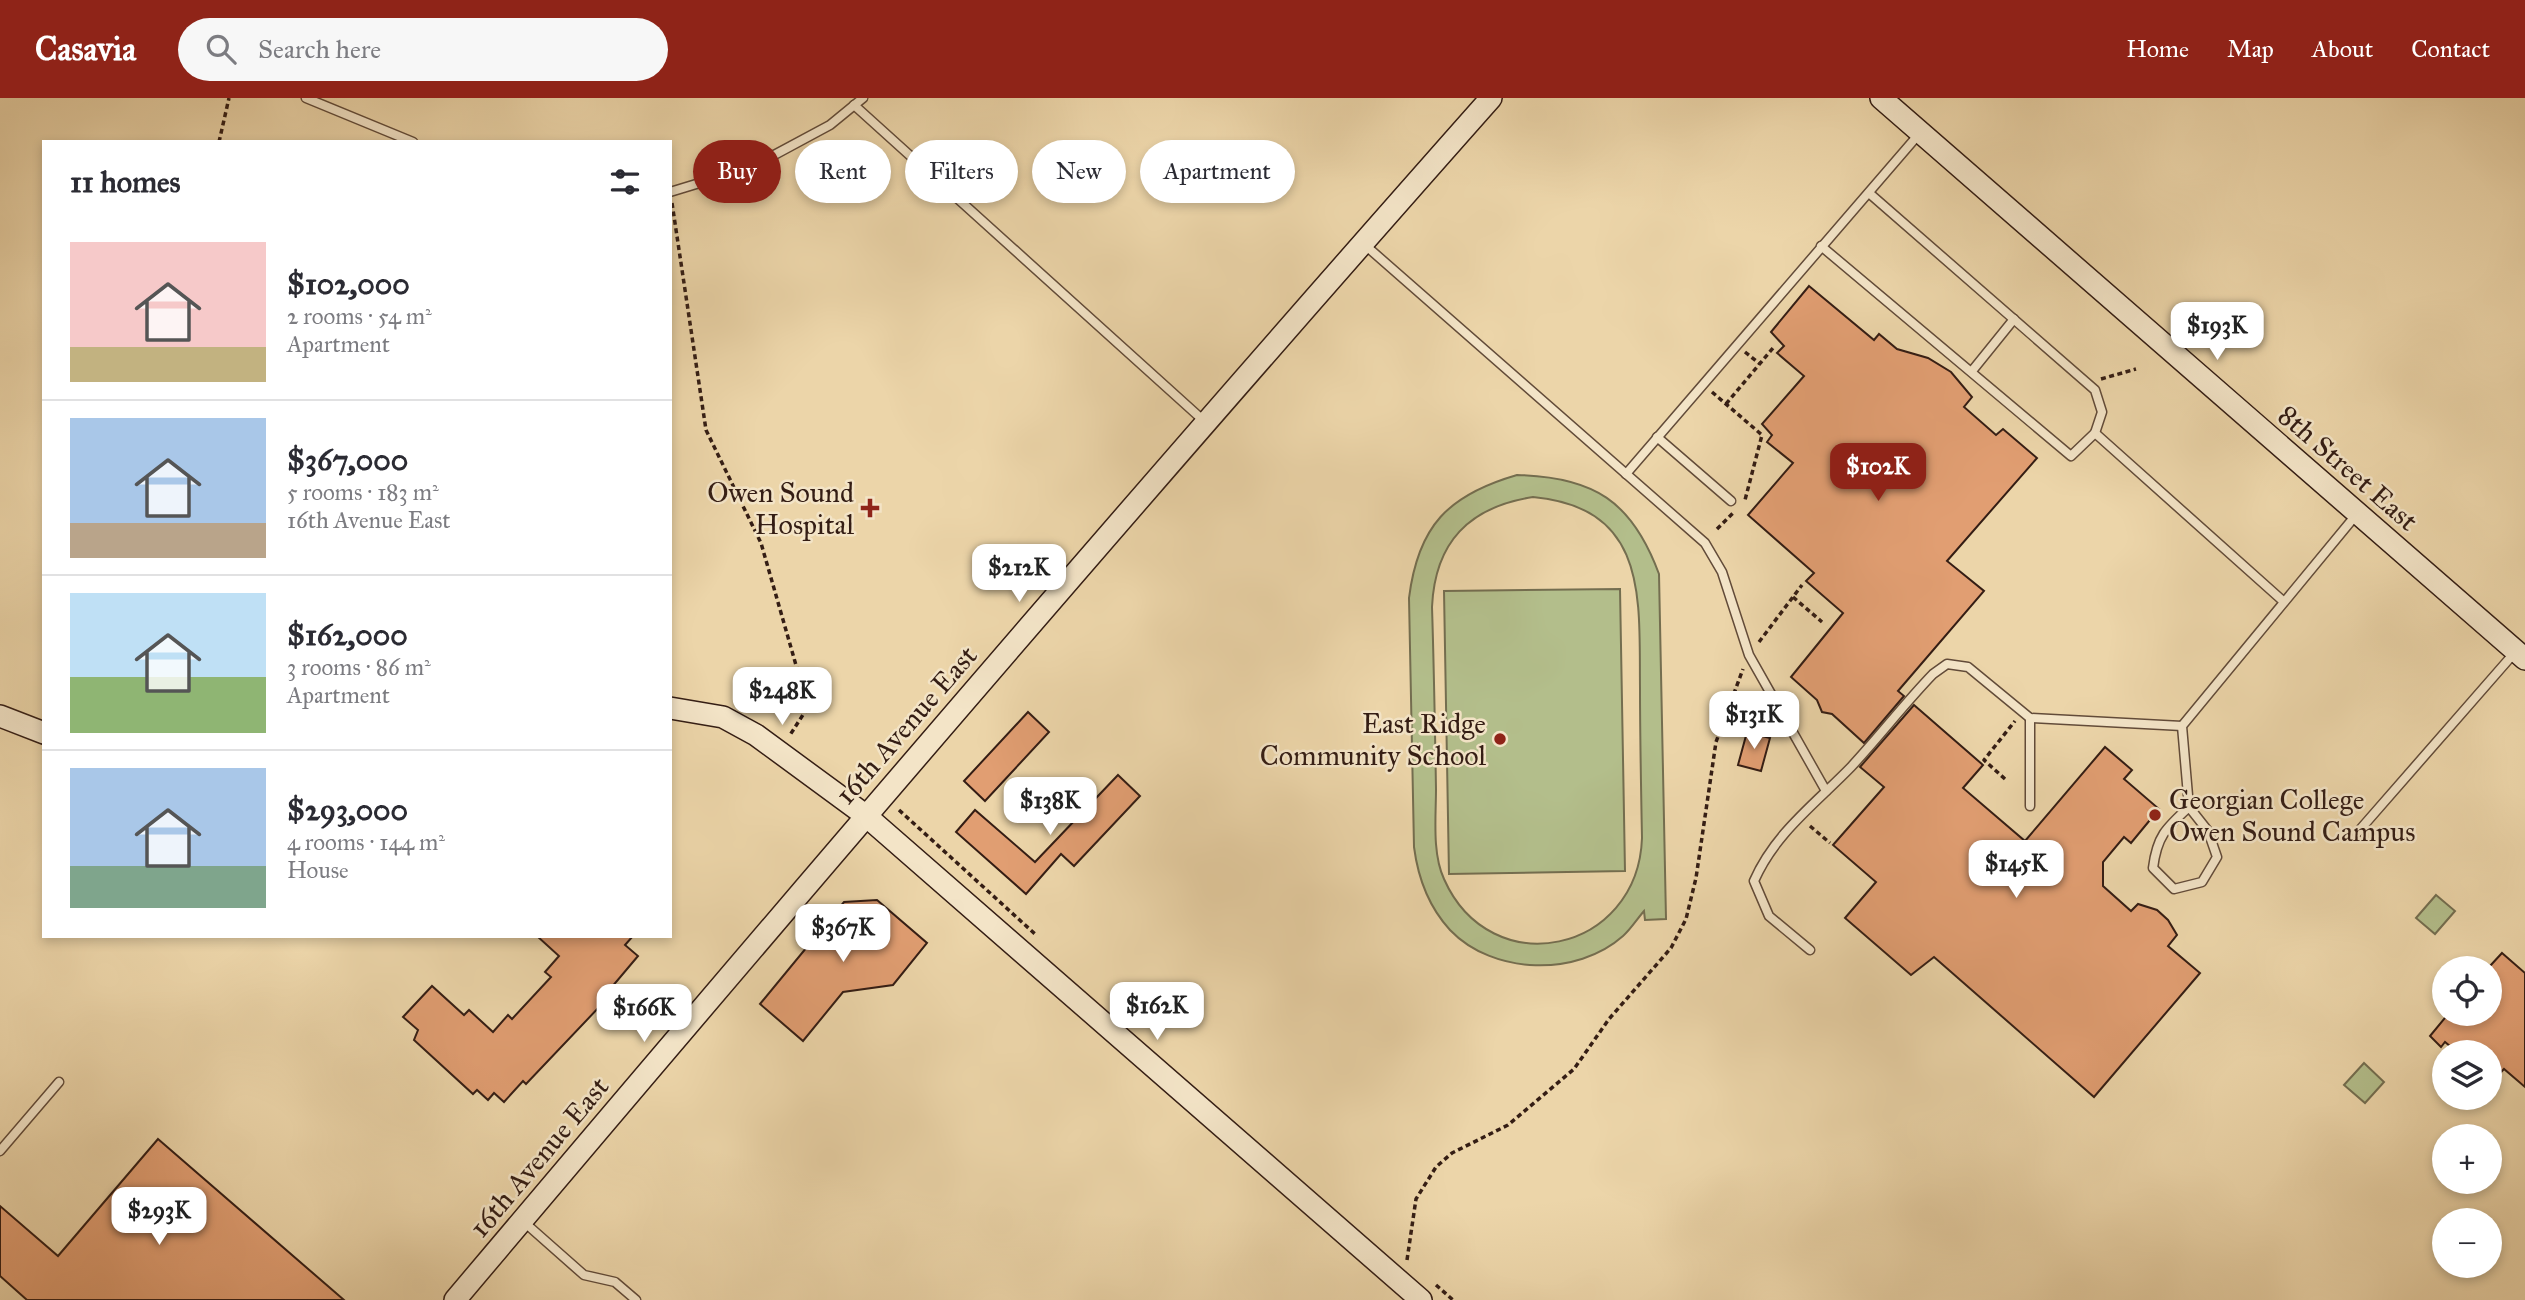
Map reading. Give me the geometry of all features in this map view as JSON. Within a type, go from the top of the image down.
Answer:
[{"type":"street","name":"16th Avenue East","points":[[455,1300],[865,815],[1204,421],[1491,98]]},
{"type":"street","name":"8th Street East","points":[[1881,98],[2520,655]]},
{"type":"street","points":[[672,708],[723,717],[756,734],[865,815],[1421,1300]]},
{"type":"street","points":[[0,716],[42,732]]},
{"type":"lane","points":[[306,98],[407,140]]},
{"type":"lane","points":[[672,191],[752,167],[830,125],[863,98]]},
{"type":"lane","points":[[854,106],[1204,421]]},
{"type":"lane","points":[[1626,474],[1921,131]]},
{"type":"lane","points":[[1821,246],[2071,456],[2095,433],[2102,412],[2095,390],[1869,192]]},
{"type":"lane","points":[[1362,243],[1705,543],[1721,572],[1749,655],[1826,791]]},
{"type":"lane","points":[[1972,371],[2014,319]]},
{"type":"lane","points":[[2095,433],[2283,601]]},
{"type":"lane","points":[[1657,437],[1731,501]]},
{"type":"lane","points":[[2189,807],[2167,827],[2156,844],[2153,868],[2174,889],[2202,882],[2217,858],[2208,831],[2189,807],[2182,726],[2358,513]]},
{"type":"lane","points":[[2357,833],[2520,655]]},
{"type":"lane","points":[[1810,950],[1769,916],[1755,881],[1776,841],[1826,791],[1933,674],[1947,664],[1968,667],[2026,715],[2182,726]]},
{"type":"lane","points":[[2026,715],[2030,806]]},
{"type":"lane","points":[[0,1151],[59,1082]]},
{"type":"lane","points":[[522,1220],[583,1275],[615,1282],[636,1300]]},
{"type":"path","points":[[219,140],[229,98]]},
{"type":"path","points":[[672,205],[706,430],[761,544],[808,707],[779,752]]},
{"type":"path","points":[[1726,404],[1773,348]]},
{"type":"path","points":[[2087,382],[2136,369]]},
{"type":"path","points":[[1702,383],[1762,435],[1744,502]]},
{"type":"path","points":[[1717,529],[1735,511]]},
{"type":"path","points":[[1407,1260],[1416,1199],[1436,1167],[1452,1153],[1508,1125],[1574,1069],[1609,1019],[1671,948],[1686,919],[1696,878],[1716,743],[1749,655],[1802,585]]},
{"type":"path","points":[[1793,597],[1822,622]]},
{"type":"path","points":[[2005,779],[1984,760],[2026,715]]},
{"type":"path","points":[[1799,817],[1830,843]]},
{"type":"green space","points":[[1517,475],[1568,481],[1589,488],[1623,511],[1648,549],[1659,574],[1666,919],[1645,920],[1644,911],[1626,933],[1604,949],[1583,959],[1559,964],[1512,962],[1489,956],[1468,945],[1442,921],[1430,901],[1421,881],[1414,847],[1409,598],[1413,573],[1420,551],[1440,517],[1472,493]],"holes":[[[1533,497],[1571,505],[1599,519],[1618,539],[1630,563],[1636,591],[1639,622],[1642,838],[1634,877],[1616,908],[1590,929],[1559,941],[1526,943],[1494,933],[1466,912],[1440,869],[1436,835],[1432,607],[1440,564],[1448,546],[1474,519],[1491,509]]]},
{"type":"green space","points":[[1620,589],[1625,871],[1449,874],[1444,591]]},
{"type":"green space","points":[[2436,895],[2455,911],[2435,934],[2416,918]]},
{"type":"green space","points":[[2364,1063],[2384,1082],[2365,1103],[2344,1085]]},
{"type":"building","points":[[1809,286],[1874,340],[1879,334],[1897,349],[1928,358],[1951,372],[1972,397],[1964,407],[1996,435],[2003,429],[2037,458],[1947,561],[1984,591],[1898,691],[1904,696],[1864,743],[1832,714],[1822,712],[1817,700],[1791,677],[1843,613],[1806,581],[1814,573],[1748,515],[1793,463],[1767,442],[1772,435],[1762,424],[1804,376],[1777,353],[1784,346],[1771,332]]},
{"type":"building","name":"Georgian College Owen Sound Campus","points":[[1914,705],[1983,765],[1963,788],[2025,841],[2105,747],[2132,770],[2124,779],[2159,809],[2131,843],[2124,837],[2103,862],[2103,886],[2131,911],[2138,904],[2157,910],[2168,920],[2177,935],[2168,946],[2200,973],[2094,1097],[1934,957],[1911,975],[1845,918],[1876,882],[1833,845],[1884,787],[1860,767]]},
{"type":"building","points":[[1028,712],[1049,732],[985,801],[964,781]]},
{"type":"building","points":[[1747,732],[1770,738],[1761,771],[1738,765]]},
{"type":"building","points":[[1118,775],[1140,796],[1074,866],[1061,854],[1026,894],[956,832],[975,810],[1035,862]]},
{"type":"building","points":[[877,900],[927,943],[893,985],[843,992],[803,1041],[760,1004],[844,902]]},
{"type":"building","points":[[539,938],[631,938],[625,945],[638,956],[600,1001],[603,1003],[526,1084],[523,1081],[504,1102],[494,1093],[488,1100],[477,1090],[473,1094],[414,1040],[418,1030],[403,1017],[432,986],[464,1015],[469,1010],[493,1032],[508,1015],[512,1019],[551,977],[545,972],[559,956]]},
{"type":"building","points":[[2502,953],[2525,973],[2525,1087],[2504,1069],[2502,1071],[2502,1040],[2434,1040],[2430,1036],[2438,1026],[2502,1026],[2502,956],[2499,956]]},
{"type":"building","points":[[158,1139],[344,1300],[27,1300],[0,1276],[0,1206],[58,1256]]},
{"type":"place","name":"Owen Sound Hospital","points":[[870,508]]},
{"type":"place","name":"East Ridge Community School","points":[[1500,739]]},
{"type":"place","name":"Georgian College Owen Sound Campus","points":[[2155,815]]}]
